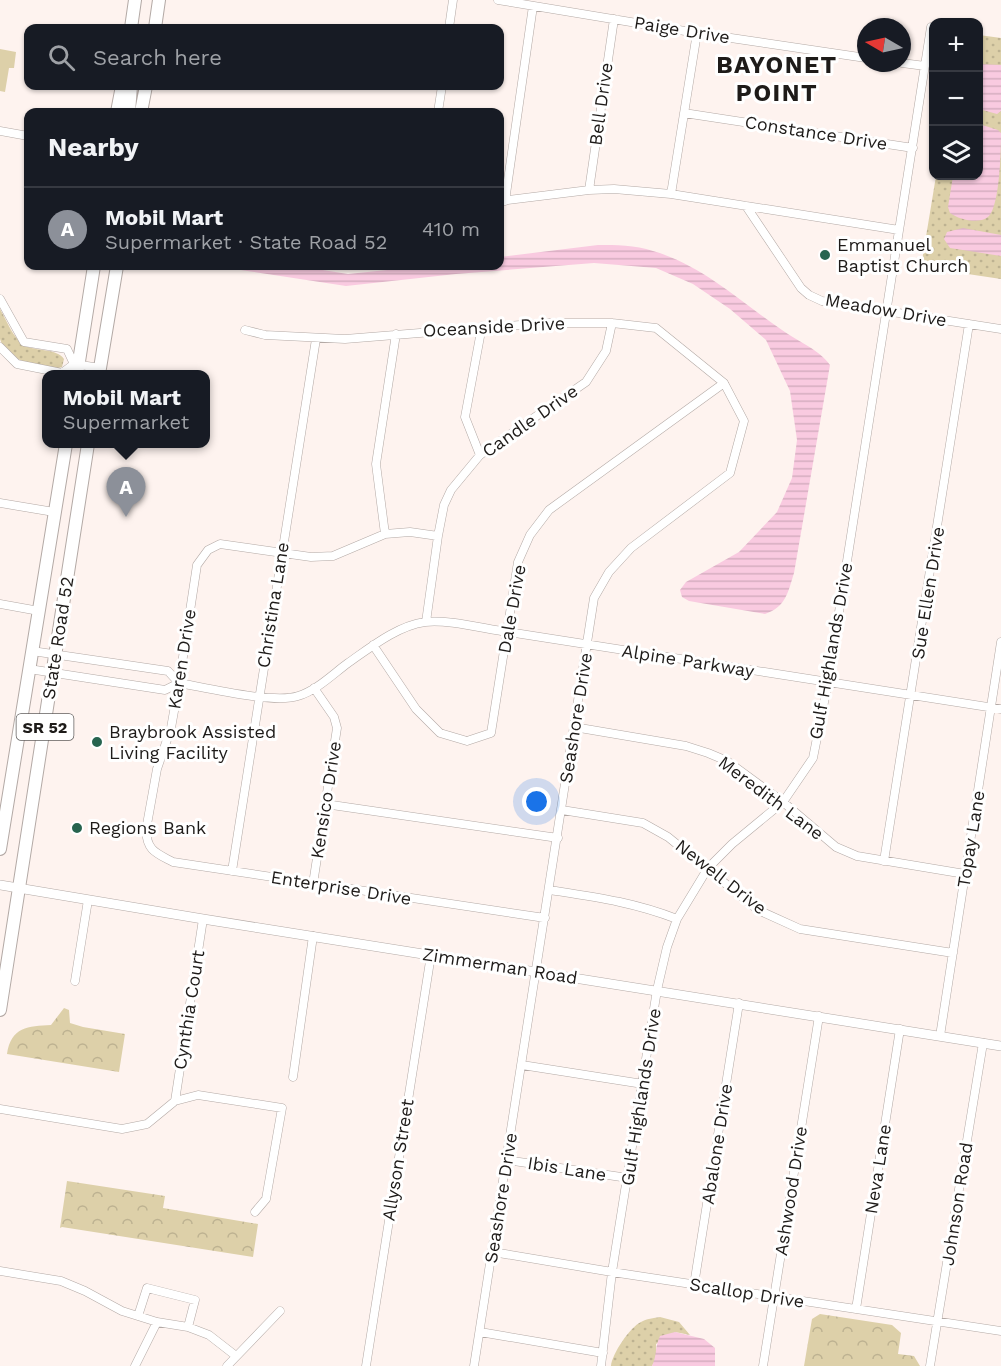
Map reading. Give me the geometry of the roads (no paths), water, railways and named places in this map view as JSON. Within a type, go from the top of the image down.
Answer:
[{"type":"main road","points":[[156,24],[159,0]]},
{"type":"main road","points":[[132,24],[134,5]]},
{"type":"main road","points":[[134,5],[136,24]]},
{"type":"main road","points":[[118,108],[121,90]]},
{"type":"main road","points":[[129,108],[131,90]]},
{"type":"main road","points":[[142,108],[145,90]]},
{"type":"main road","points":[[76,368],[93,270]]},
{"type":"main road","points":[[100,370],[115,270]]},
{"type":"main road","name":"State Road 52","points":[[0,849],[65,448]]},
{"type":"main road","name":"State Road 52","points":[[0,1010],[87,448]]},
{"type":"street","points":[[450,24],[453,0]]},
{"type":"street","name":"Paige Drive","points":[[498,0],[857,57]]},
{"type":"street","points":[[504,188],[533,6]]},
{"type":"street","name":"Bell Drive","points":[[589,190],[614,19]]},
{"type":"street","points":[[671,194],[697,33]]},
{"type":"street","name":"Gulf Highlands Drive","points":[[602,1366],[612,1272],[657,990],[676,919],[708,868],[732,844],[783,802],[813,759],[828,682],[929,40]]},
{"type":"street","points":[[911,64],[925,66]]},
{"type":"street","points":[[439,108],[441,90]]},
{"type":"street","name":"Constance Drive","points":[[684,113],[913,148]]},
{"type":"street","points":[[0,131],[24,135]]},
{"type":"street","points":[[504,201],[614,189],[671,194],[900,230]]},
{"type":"street","name":"Meadow Drive","points":[[746,206],[801,288],[809,295],[822,301],[1001,329]]},
{"type":"street","points":[[0,299],[24,342],[67,349],[76,368],[92,370]]},
{"type":"street","name":"Oceanside Drive","points":[[245,330],[266,335],[345,339],[482,326],[612,323],[656,328],[724,383]]},
{"type":"street","name":"Candle Drive","points":[[426,622],[438,537],[444,506],[451,490],[480,455],[586,382],[606,351],[612,323]]},
{"type":"street","name":"Sue Ellen Drive","points":[[885,861],[969,324]]},
{"type":"street","points":[[480,455],[465,417],[482,326]]},
{"type":"street","points":[[385,534],[376,464],[396,334]]},
{"type":"street","name":"Christina Lane","points":[[232,871],[315,339]]},
{"type":"street","points":[[0,347],[16,364],[47,370]]},
{"type":"street","name":"Dale Drive","points":[[373,645],[416,709],[440,733],[468,741],[491,733],[518,562],[530,535],[549,510],[724,383]]},
{"type":"street","name":"Seashore Drive","points":[[474,1366],[594,598],[609,572],[631,548],[730,473],[744,421],[724,383]]},
{"type":"street","points":[[0,503],[54,512]]},
{"type":"street","points":[[281,553],[311,557],[333,556],[385,534],[410,532],[438,537]]},
{"type":"street","name":"Karen Drive","points":[[146,840],[157,769],[171,728],[197,565],[208,550],[220,544],[281,553]]},
{"type":"street","points":[[0,604],[39,611]]},
{"type":"street","name":"Alpine Parkway","points":[[29,669],[165,690],[179,683],[259,696],[278,698],[298,696],[314,688],[373,645],[401,630],[426,622],[508,632],[1001,709]]},
{"type":"street","name":"Topay Lane","points":[[940,1036],[1001,642]]},
{"type":"street","name":"Alpine Parkway","points":[[32,651],[168,671],[179,683]]},
{"type":"street","name":"Kensico Drive","points":[[313,884],[337,728],[334,717],[314,688]]},
{"type":"street","name":"Meredith Lane","points":[[574,727],[686,746],[708,753],[727,761],[783,802],[836,847],[857,856],[965,874]]},
{"type":"street","points":[[325,804],[558,838]]},
{"type":"street","name":"Newell Drive","points":[[562,810],[643,823],[668,837],[758,910],[800,929],[953,953]]},
{"type":"street","name":"Enterprise Drive","points":[[146,840],[152,851],[173,862],[545,918]]},
{"type":"street","name":"Zimmerman Road","points":[[0,885],[203,920],[1001,1046]]},
{"type":"street","points":[[549,890],[634,904],[676,919]]},
{"type":"street","points":[[75,981],[88,900]]},
{"type":"street","name":"Cynthia Court","points":[[175,1101],[203,920]]},
{"type":"street","points":[[293,1077],[313,936]]},
{"type":"street","name":"Allyson Street","points":[[366,1366],[431,955]]},
{"type":"street","name":"Abalone Drive","points":[[694,1285],[739,1003]]},
{"type":"street","name":"Ashwood Drive","points":[[763,1366],[819,1016]]},
{"type":"street","name":"Neva Lane","points":[[856,1309],[900,1029]]},
{"type":"street","name":"Johnson Road","points":[[930,1366],[983,1043]]},
{"type":"street","points":[[522,1065],[643,1084]]},
{"type":"street","points":[[0,1110],[122,1129],[147,1124],[175,1101],[198,1095],[282,1108],[266,1199],[255,1212]]},
{"type":"street","name":"Ibis Lane","points":[[506,1160],[628,1178]]},
{"type":"street","name":"Scallop Drive","points":[[493,1252],[1001,1331]]},
{"type":"street","points":[[0,1271],[61,1281],[122,1311],[157,1322],[188,1327],[209,1335],[236,1356]]},
{"type":"street","points":[[138,1316],[147,1288],[195,1300],[188,1327]]},
{"type":"street","points":[[226,1366],[280,1311]]},
{"type":"street","points":[[135,1366],[157,1322]]},
{"type":"street","points":[[480,1332],[603,1353]]},
{"type":"place","name":"Emmanuel Baptist Church","points":[[825,255]]},
{"type":"place","name":"Mobil Mart","points":[[126,517]]},
{"type":"place","name":"Braybrook Assisted Living Facility","points":[[97,742]]},
{"type":"place","name":"Regions Bank","points":[[77,828]]},
{"type":"district","name":"BAYONET POINT","points":[[777,79]]}]
